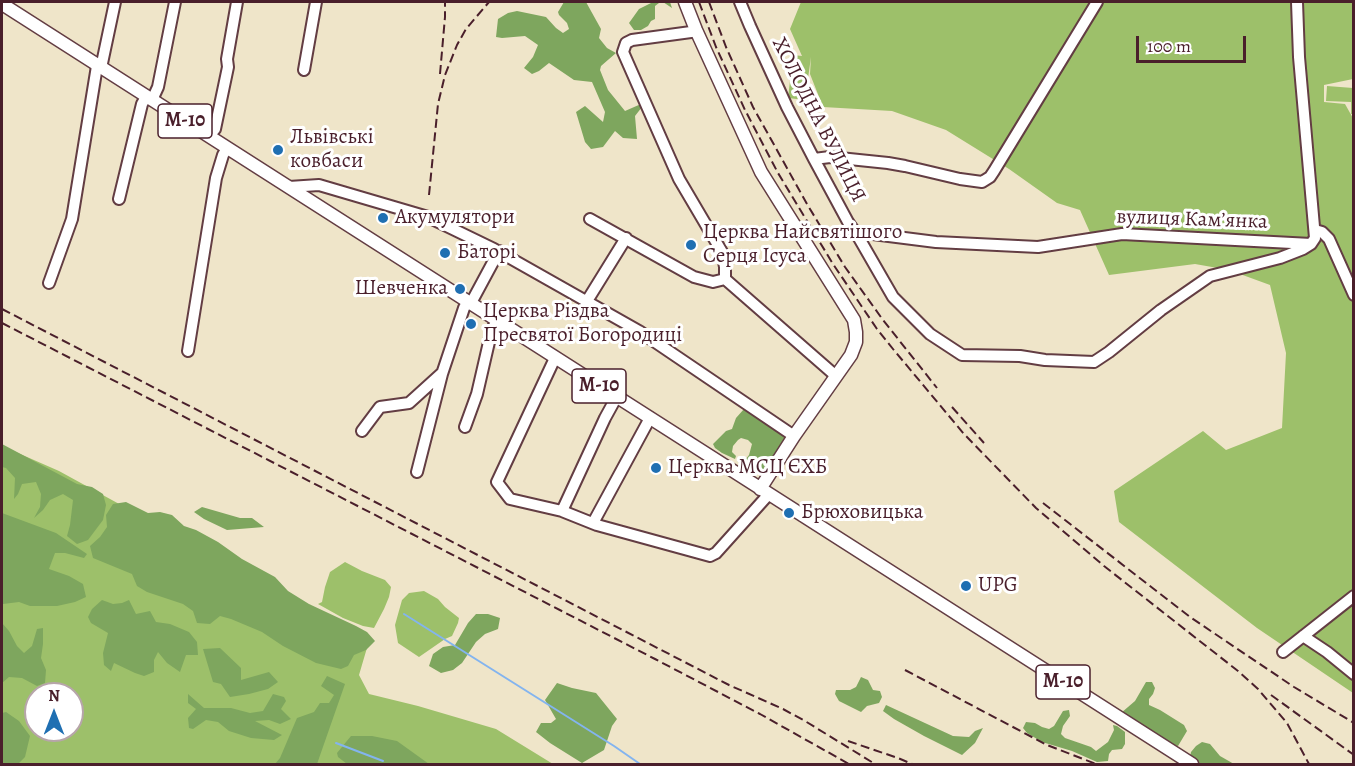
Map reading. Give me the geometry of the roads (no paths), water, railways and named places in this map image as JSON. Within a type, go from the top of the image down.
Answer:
[{"type":"main road","points":[[685,2],[761,172],[854,320],[856,332],[856,342],[851,356],[794,436],[765,491]]},
{"type":"main road","name":"М-10","points":[[2,4],[1192,765]]},
{"type":"street","points":[[49,283],[72,219],[99,67],[115,2]]},
{"type":"street","points":[[119,199],[141,104],[149,99],[158,87],[175,2]]},
{"type":"street","points":[[209,136],[215,129],[228,67],[227,59],[237,2]]},
{"type":"street","points":[[304,70],[316,2]]},
{"type":"street","name":"ХОЛОДНА ВУЛИЦЯ","points":[[740,2],[787,107],[848,222],[893,297],[930,334],[962,355],[1020,356],[1045,360],[1094,362],[1167,305],[1210,276],[1280,258],[1311,244]]},
{"type":"street","points":[[814,159],[830,157],[878,162],[982,182],[994,171],[1097,2]]},
{"type":"street","points":[[1298,2],[1301,76],[1316,238],[1311,244]]},
{"type":"street","points":[[696,30],[633,40],[626,43],[623,52],[679,179],[722,252],[725,279],[836,376]]},
{"type":"street","points":[[188,351],[216,178],[227,148]]},
{"type":"street","points":[[289,188],[320,185],[428,217],[499,251],[639,331],[794,436]]},
{"type":"street","points":[[590,219],[694,277],[713,282],[725,279]]},
{"type":"street","points":[[1315,230],[1322,232],[1329,239],[1353,295]]},
{"type":"street","name":"вулиця Камʼянка","points":[[859,238],[865,233],[936,242],[1038,247],[1122,234],[1311,244]]},
{"type":"street","points":[[587,301],[626,238]]},
{"type":"street","points":[[417,472],[442,374],[464,308],[499,251]]},
{"type":"street","points":[[465,426],[477,394],[492,329],[498,320]]},
{"type":"street","points":[[555,358],[497,482],[510,499],[562,511],[593,524],[710,556],[716,553],[765,491]]},
{"type":"street","points":[[362,431],[380,407],[409,403],[442,374]]},
{"type":"street","points":[[562,511],[616,398]]},
{"type":"street","points":[[593,524],[650,418]]},
{"type":"street","points":[[1282,652],[1353,596]]},
{"type":"street","points":[[1303,636],[1353,674]]},
{"type":"waterway","points":[[404,614],[640,764]]},
{"type":"waterway","points":[[336,743],[383,761]]},
{"type":"railway","points":[[440,74],[445,2]]},
{"type":"railway","points":[[429,195],[438,104],[445,75],[466,29],[489,2]]},
{"type":"railway","points":[[699,2],[716,47],[745,110],[778,173],[833,264],[893,349],[964,434],[1036,508],[1104,566],[1258,689],[1287,723],[1309,764]]},
{"type":"railway","points":[[709,2],[753,107],[807,204],[845,267],[883,320],[937,388]]},
{"type":"railway","points":[[2,309],[729,685],[783,709],[875,764]]},
{"type":"railway","points":[[2,323],[655,659],[849,764]]},
{"type":"railway","points":[[952,407],[984,443]]},
{"type":"railway","points":[[1043,503],[1190,617],[1294,687],[1354,723]]},
{"type":"railway","points":[[905,670],[1047,745],[1096,764]]},
{"type":"railway","points":[[1271,695],[1354,755]]},
{"type":"railway","points":[[848,741],[912,764]]},
{"type":"place","name":"Львівські ковбаси","points":[[278,150]]},
{"type":"place","name":"Акумулятори","points":[[383,218]]},
{"type":"place","name":"Церква Найсвятішого Серця Ісуса","points":[[691,245]]},
{"type":"place","name":"Баторі","points":[[445,253]]},
{"type":"place","name":"Шевченка","points":[[460,289]]},
{"type":"place","name":"Церква Різдва Пресвятої Богородиці","points":[[471,324]]},
{"type":"place","name":"Церква МСЦ ЄХБ","points":[[656,468]]},
{"type":"place","name":"Брюховицька","points":[[789,513]]},
{"type":"place","name":"UPG","points":[[966,586]]}]
